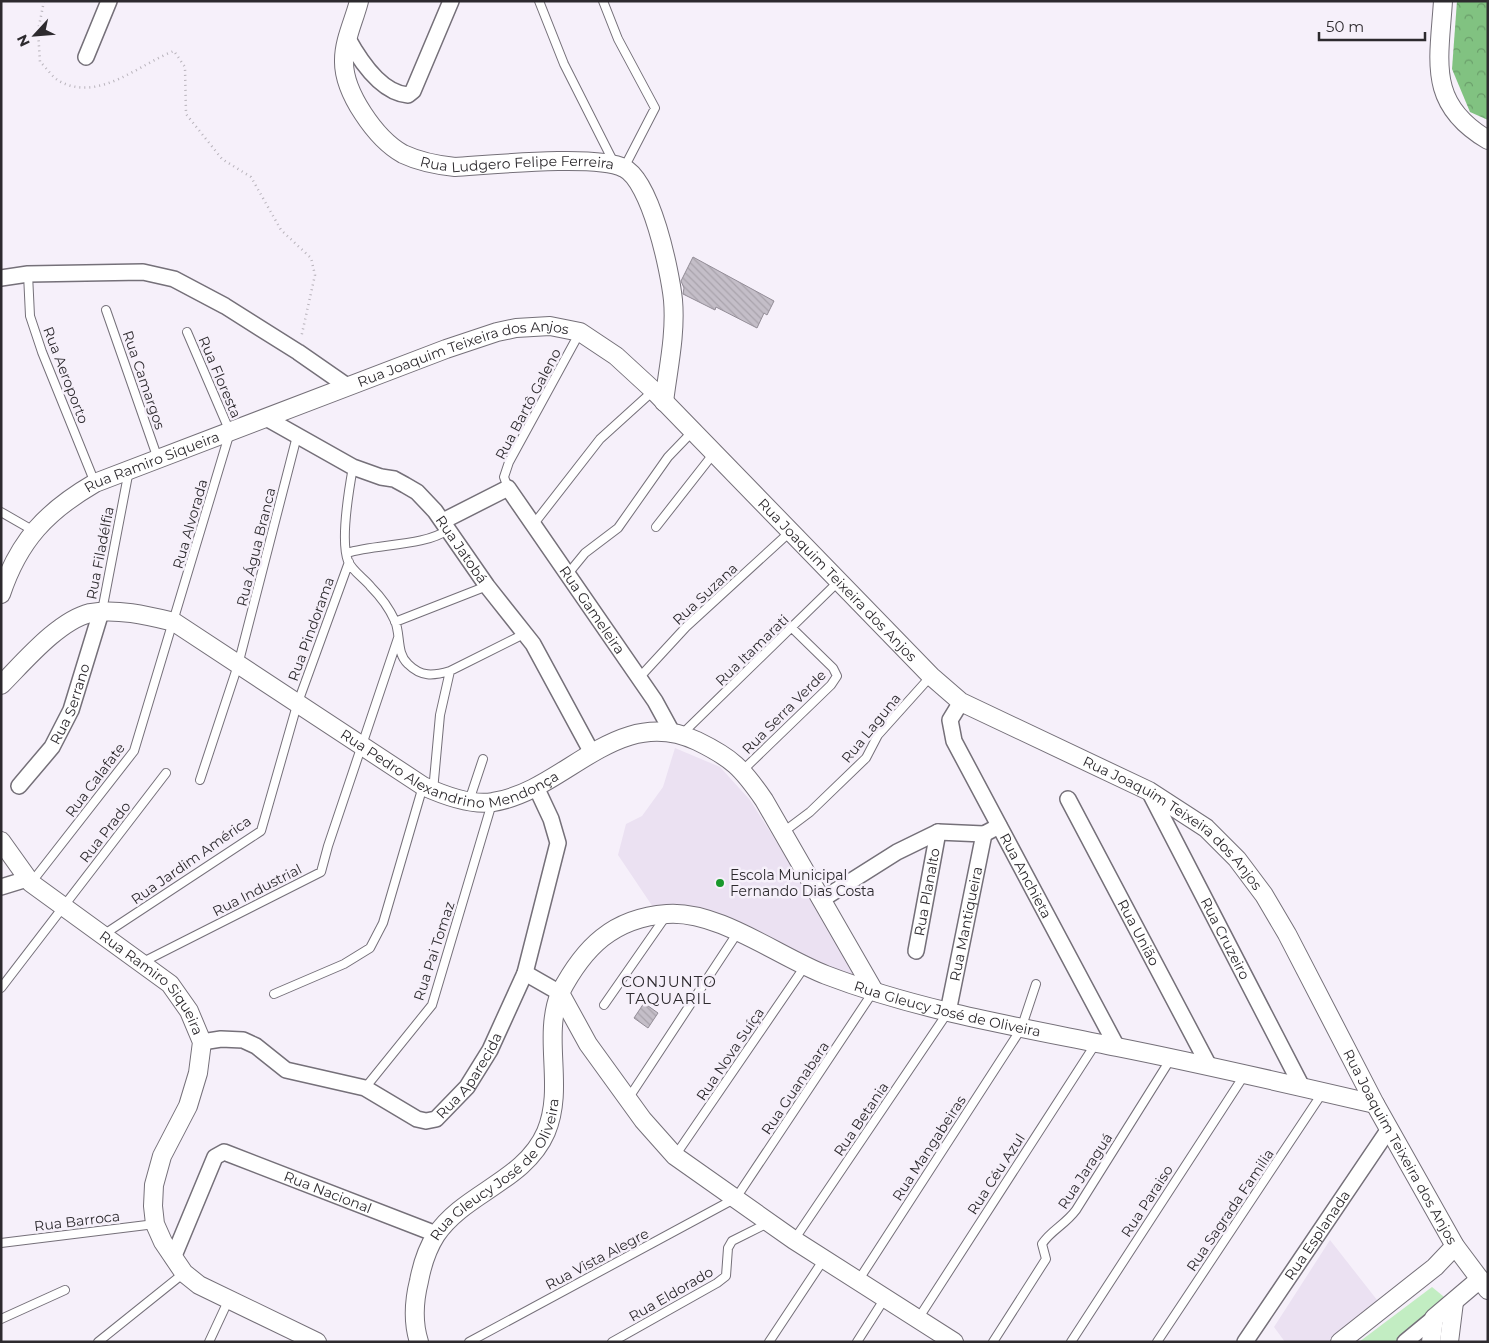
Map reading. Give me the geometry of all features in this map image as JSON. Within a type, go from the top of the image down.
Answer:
[{"type":"street","points":[[86,57],[109,1]]},
{"type":"street","name":"Rua Ludgero Felipe Ferreira","points":[[360,1],[347,38],[344,63],[350,88],[359,107],[381,136],[403,154],[434,165],[455,167],[586,162],[620,167],[643,188],[650,205],[669,273],[673,301],[672,341],[659,396]]},
{"type":"street","points":[[347,38],[355,52],[385,85],[399,94],[408,95],[413,91],[451,1]]},
{"type":"street","points":[[1444,1],[1440,73],[1443,90],[1454,113],[1469,129],[1488,140]]},
{"type":"street","name":"Rua Joaquim Teixeira dos Anjos","points":[[1,278],[28,274],[142,272],[174,279],[205,294],[298,352],[348,386],[497,332],[550,326],[580,332],[616,356],[659,396],[792,530],[931,676],[961,702],[1149,791],[1206,828],[1237,859],[1264,895],[1375,1104],[1454,1246],[1484,1284]]},
{"type":"street","name":"Rua Ramiro Siqueira","points":[[1,594],[15,558],[34,531],[60,504],[95,482],[348,386]]},
{"type":"street","name":"Rua Jatobá","points":[[266,418],[353,467],[381,477],[394,479],[417,492],[445,526],[486,586],[533,644],[592,753]]},
{"type":"street","points":[[445,526],[508,488]]},
{"type":"street","name":"Rua Gameleira","points":[[508,488],[638,679],[656,701],[677,735]]},
{"type":"street","name":"Rua Pedro Alexandrino Mendonça","points":[[1,685],[61,628],[78,618],[101,612],[133,614],[174,622],[362,748],[428,788],[469,801],[492,802],[536,787],[592,753],[630,734],[643,732],[677,735],[722,753],[743,770],[822,900],[874,991]]},
{"type":"street","name":"Rua Serrano","points":[[19,786],[52,747],[71,710],[101,612]]},
{"type":"street","name":"Rua Anchieta","points":[[961,702],[950,720],[952,736],[1117,1047]]},
{"type":"street","name":"Rua Aparecida","points":[[202,1042],[221,1039],[243,1040],[256,1046],[286,1070],[365,1088],[417,1119],[426,1121],[436,1119],[468,1087],[490,1050],[525,973],[558,843],[551,819],[536,787]]},
{"type":"street","name":"Rua Cruzeiro","points":[[1149,791],[1302,1087]]},
{"type":"street","name":"Rua União","points":[[1068,799],[1209,1066]]},
{"type":"street","points":[[822,900],[897,852],[938,832],[984,834],[999,826]]},
{"type":"street","name":"Rua Planalto","points":[[916,951],[938,832]]},
{"type":"street","name":"Rua Mantiqueira","points":[[948,1012],[984,834]]},
{"type":"street","name":"Rua Ramiro Siqueira","points":[[1,841],[29,881],[170,984],[189,1011],[202,1042],[194,1089],[188,1106],[162,1156],[154,1185],[155,1224],[173,1258],[184,1273],[199,1285],[317,1342]]},
{"type":"street","points":[[1,887],[29,881]]},
{"type":"street","name":"Rua Gleucy José de Oliveira","points":[[419,1342],[415,1318],[416,1291],[424,1260],[436,1234],[454,1217],[522,1164],[537,1149],[546,1132],[553,1110],[555,1082],[552,1022],[560,993],[573,968],[598,940],[632,922],[667,914],[699,917],[738,932],[805,966],[894,999],[1021,1029],[1117,1047],[1170,1060],[1209,1066],[1375,1104]]},
{"type":"street","points":[[525,973],[560,993],[588,1044],[628,1099],[675,1156],[794,1240],[948,1340]]},
{"type":"street","name":"Rua Esplanada","points":[[1245,1342],[1389,1129]]},
{"type":"street","name":"Rua Nacional","points":[[173,1258],[215,1157],[220,1154],[229,1154],[436,1234]]},
{"type":"street","points":[[1340,1342],[1436,1267],[1454,1246]]},
{"type":"street","points":[[1405,1342],[1454,1302],[1484,1284]]},
{"type":"street","points":[[1449,1342],[1454,1302]]},
{"type":"street","points":[[1431,1342],[1434,1318]]},
{"type":"lane","points":[[539,1],[564,64],[620,167]]},
{"type":"lane","points":[[603,1],[618,39],[655,108],[620,167]]},
{"type":"lane","name":"Rua Aeroporto","points":[[28,274],[30,316],[42,352],[95,482]]},
{"type":"lane","name":"Rua Camargos","points":[[106,310],[158,459]]},
{"type":"lane","name":"Rua Floresta","points":[[187,332],[230,432]]},
{"type":"lane","name":"Rua Bartô Galeno","points":[[508,488],[504,477],[509,462],[580,332]]},
{"type":"lane","points":[[533,525],[600,439],[659,396]]},
{"type":"lane","points":[[567,575],[585,553],[618,528],[668,457],[693,431]]},
{"type":"lane","name":"Rua Alvorada","points":[[174,622],[230,432]]},
{"type":"lane","name":"Rua Água Branca","points":[[238,664],[297,436]]},
{"type":"lane","points":[[656,527],[714,453]]},
{"type":"lane","points":[[353,467],[347,498],[347,553],[349,562],[373,588],[396,622],[402,656],[408,664],[421,673],[432,676],[450,671],[524,634]]},
{"type":"lane","name":"Rua Filadélfia","points":[[101,612],[130,468]]},
{"type":"lane","points":[[1,512],[34,531]]},
{"type":"lane","points":[[347,553],[380,545],[424,540],[440,535],[445,526]]},
{"type":"lane","name":"Rua Suzana","points":[[638,679],[686,627],[792,530]]},
{"type":"lane","name":"Rua Pindorama","points":[[297,705],[349,562]]},
{"type":"lane","name":"Rua Itamarati","points":[[677,735],[792,628],[839,581]]},
{"type":"lane","points":[[396,622],[486,586]]},
{"type":"lane","name":"Rua Calafate","points":[[29,881],[134,751],[174,622]]},
{"type":"lane","name":"Rua Serra Verde","points":[[743,770],[837,676],[833,668],[792,628]]},
{"type":"lane","name":"Rua Industrial","points":[[141,963],[322,872],[328,846],[398,638]]},
{"type":"lane","points":[[200,780],[238,664]]},
{"type":"lane","points":[[274,994],[344,964],[370,948],[383,923],[428,788],[440,714],[450,671]]},
{"type":"lane","name":"Rua Laguna","points":[[782,833],[810,812],[866,758],[878,735],[931,676]]},
{"type":"lane","name":"Rua Jardim América","points":[[103,935],[261,831],[297,705]]},
{"type":"lane","points":[[469,801],[483,759]]},
{"type":"lane","name":"Rua Prado","points":[[1,988],[166,773]]},
{"type":"lane","name":"Rua Pai Tomaz","points":[[365,1088],[432,1005],[492,802]]},
{"type":"lane","points":[[604,1005],[667,914]]},
{"type":"lane","points":[[628,1099],[738,932]]},
{"type":"lane","name":"Rua Nova Suíça","points":[[675,1156],[805,966]]},
{"type":"lane","name":"Rua Mangabeiras","points":[[858,1281],[1021,1029],[1036,984]]},
{"type":"lane","name":"Rua Guanabara","points":[[736,1198],[874,991]]},
{"type":"lane","name":"Rua Betania","points":[[794,1240],[948,1012]]},
{"type":"lane","name":"Rua Céu Azul","points":[[918,1319],[1096,1044]]},
{"type":"lane","name":"Rua Jaraguá","points":[[993,1342],[1046,1259],[1042,1244],[1048,1234],[1067,1222],[1076,1210],[1170,1060]]},
{"type":"lane","name":"Rua Paraiso","points":[[1071,1342],[1245,1074]]},
{"type":"lane","name":"Rua Sagrada Familia","points":[[1158,1342],[1323,1092]]},
{"type":"lane","name":"Rua Vista Alegre","points":[[469,1342],[736,1198]]},
{"type":"lane","name":"Rua Eldorado","points":[[612,1342],[717,1283],[726,1276],[728,1248],[732,1241],[770,1222]]},
{"type":"lane","name":"Rua Barroca","points":[[1,1243],[155,1224]]},
{"type":"lane","points":[[769,1342],[824,1259]]},
{"type":"lane","points":[[98,1342],[184,1273]]},
{"type":"lane","points":[[1,1319],[65,1290]]},
{"type":"lane","points":[[857,1342],[884,1298]]},
{"type":"lane","points":[[210,1342],[229,1299]]},
{"type":"path","points":[[44,1],[38,31],[40,62],[59,80],[77,86],[98,86],[130,74],[161,56],[174,51],[185,67],[186,114],[222,160],[251,177],[281,230],[311,258],[315,274],[298,352]]},
{"type":"shaded area","name":"Escola Municipal Fernando Dias Costa","points":[[675,748],[720,767],[750,800],[860,974],[850,981],[734,927],[657,913],[618,855],[626,824],[642,816],[663,787]]},
{"type":"shaded area","points":[[1330,1240],[1381,1305],[1335,1342],[1285,1342],[1274,1327]]},
{"type":"green space","points":[[1457,1],[1488,1],[1488,120],[1470,112],[1452,69]]},
{"type":"green space","points":[[1432,1287],[1449,1301],[1397,1342],[1359,1342]]},
{"type":"building","points":[[693,257],[774,301],[767,315],[764,313],[757,328],[716,307],[715,310],[683,294],[684,288],[681,281]]},
{"type":"building","points":[[644,1003],[658,1013],[648,1028],[634,1018]]},
{"type":"place","name":"Escola Municipal Fernando Dias Costa","points":[[720,883]]},
{"type":"district","name":"CONJUNTO TAQUARIL","points":[[669,990]]}]
